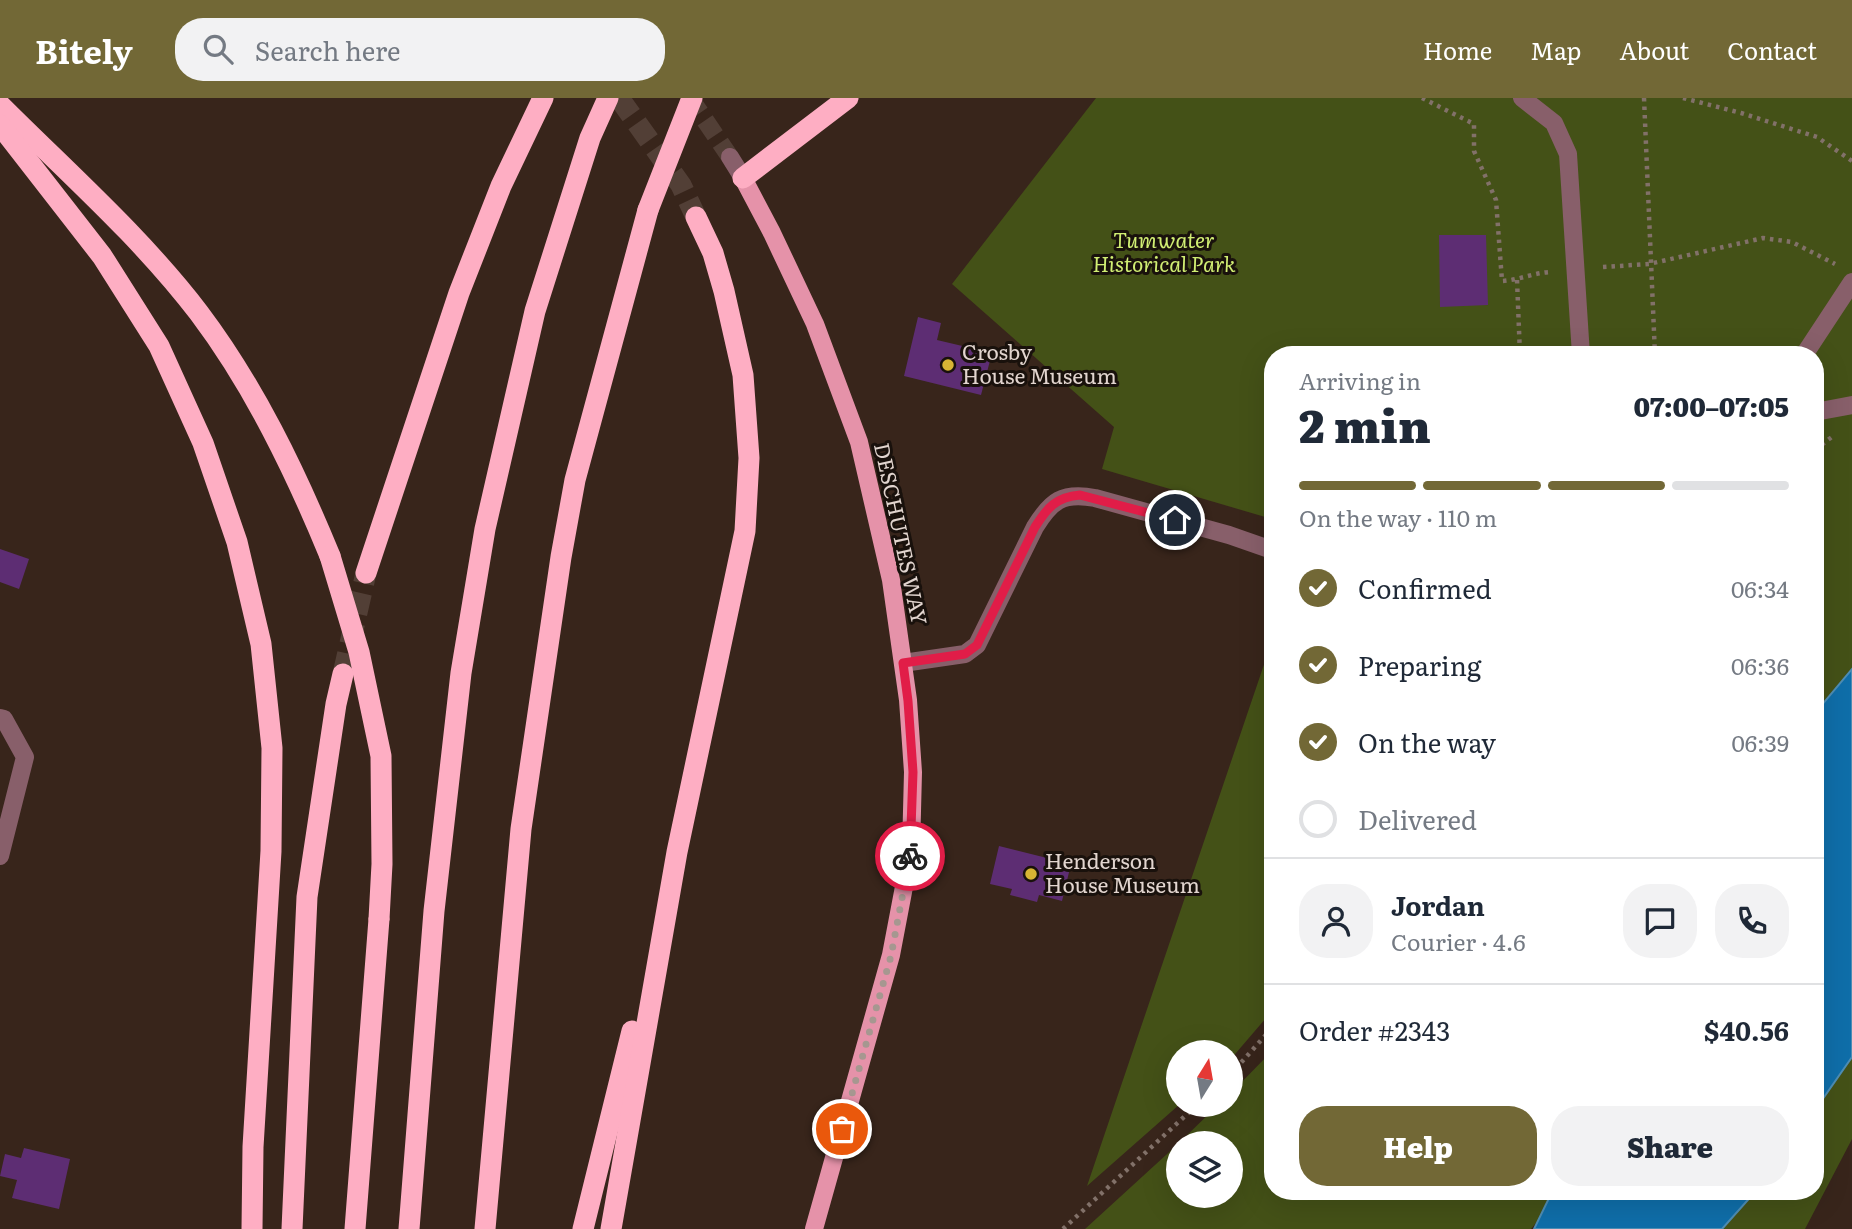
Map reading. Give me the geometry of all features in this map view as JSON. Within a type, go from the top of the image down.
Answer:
[{"type":"highway","points":[[366,573],[459,293],[501,186],[543,98]]},
{"type":"highway","points":[[409,1229],[435,898],[461,673],[483,542],[535,311],[590,138],[608,98]]},
{"type":"highway","points":[[485,1229],[522,828],[561,556],[575,480],[648,210],[692,98]]},
{"type":"highway","points":[[743,178],[848,98]]},
{"type":"highway","points":[[0,105],[145,250],[198,312],[235,366],[279,444],[302,488],[330,555],[359,652],[381,756],[383,851],[355,1229]]},
{"type":"highway","points":[[0,125],[102,256],[159,346],[203,443],[237,542],[261,644],[272,748],[271,851],[253,1147],[252,1229]]},
{"type":"highway","points":[[611,1229],[677,852],[745,531],[748,447],[743,375],[713,253],[696,218]]},
{"type":"highway","points":[[292,1229],[307,897],[336,704],[343,674]]},
{"type":"highway","points":[[583,1229],[677,852]]},
{"type":"main road","name":"DESCHUTES WAY","points":[[743,178],[815,324],[859,442],[891,580],[908,701],[913,772],[911,850],[891,956],[814,1229]]},
{"type":"street","points":[[1522,98],[1554,123],[1568,154],[1580,346]]},
{"type":"street","name":"DESCHUTES WAY","points":[[730,157],[743,178]]},
{"type":"street","points":[[1809,346],[1848,275]]},
{"type":"street","points":[[1824,410],[1852,405]]},
{"type":"street","points":[[903,663],[965,654],[977,645],[1045,510],[1066,496],[1095,498],[1264,547]]},
{"type":"street","points":[[0,856],[25,757],[2,719]]},
{"type":"path","points":[[1422,98],[1474,124],[1474,151],[1496,200],[1502,281],[1550,272]]},
{"type":"path","points":[[1644,98],[1654,346]]},
{"type":"path","points":[[1683,98],[1817,137],[1852,161]]},
{"type":"path","points":[[1603,267],[1649,264],[1763,238],[1792,242],[1848,275]]},
{"type":"path","points":[[1517,280],[1520,346]]},
{"type":"path","points":[[1243,1060],[1264,1037]]},
{"type":"path","points":[[1063,1229],[1184,1117]]},
{"type":"green space","name":"Tumwater Historical Park","points":[[1096,98],[1852,98],[1852,669],[1824,702],[1824,346],[1264,346],[1264,517],[1102,469],[1114,427],[952,284]]},
{"type":"green space","points":[[1264,665],[1264,1020],[1243,1045],[1243,1040],[1166,1040],[1166,1116],[1087,1186]]},
{"type":"green space","points":[[1852,1057],[1852,1139],[1824,1193],[1824,1097]]},
{"type":"green space","points":[[1264,1059],[1264,1200],[1548,1200],[1531,1229],[1085,1229],[1166,1155],[1166,1208],[1243,1208],[1243,1131],[1191,1131],[1206,1117],[1243,1117],[1243,1081]]},
{"type":"green space","points":[[1748,1200],[1820,1200],[1805,1229],[1722,1229]]},
{"type":"water","points":[[1852,669],[1852,1057],[1824,1097],[1824,702]]},
{"type":"water","points":[[1548,1200],[1748,1200],[1722,1229],[1534,1229]]},
{"type":"building","points":[[1439,235],[1486,235],[1488,305],[1440,307]]},
{"type":"building","name":"Crosby House Museum","points":[[918,317],[941,323],[937,340],[992,353],[981,395],[904,376]]},
{"type":"building","points":[[0,549],[29,559],[19,589],[0,582]]},
{"type":"building","name":"Henderson House Museum","points":[[999,846],[1071,864],[1062,901],[1039,895],[1037,902],[1010,895],[1012,889],[990,884]]},
{"type":"building","points":[[24,1148],[70,1159],[59,1209],[12,1198],[17,1180],[0,1176],[5,1154],[21,1158]]},
{"type":"tunnel","points":[[619,98],[681,185],[696,217]]},
{"type":"tunnel","points":[[690,98],[730,157]]},
{"type":"tunnel","points":[[343,674],[366,573]]},
{"type":"way so far","points":[[842,1129],[891,956],[910,856]]},
{"type":"place","name":"Crosby House Museum","points":[[948,365]]},
{"type":"place","name":"Henderson House Museum","points":[[1031,874]]},
{"type":"route","points":[[910,856],[913,772],[903,663],[965,654],[977,645],[1035,527],[1045,510],[1054,502],[1066,496],[1080,495],[1175,520]]}]
